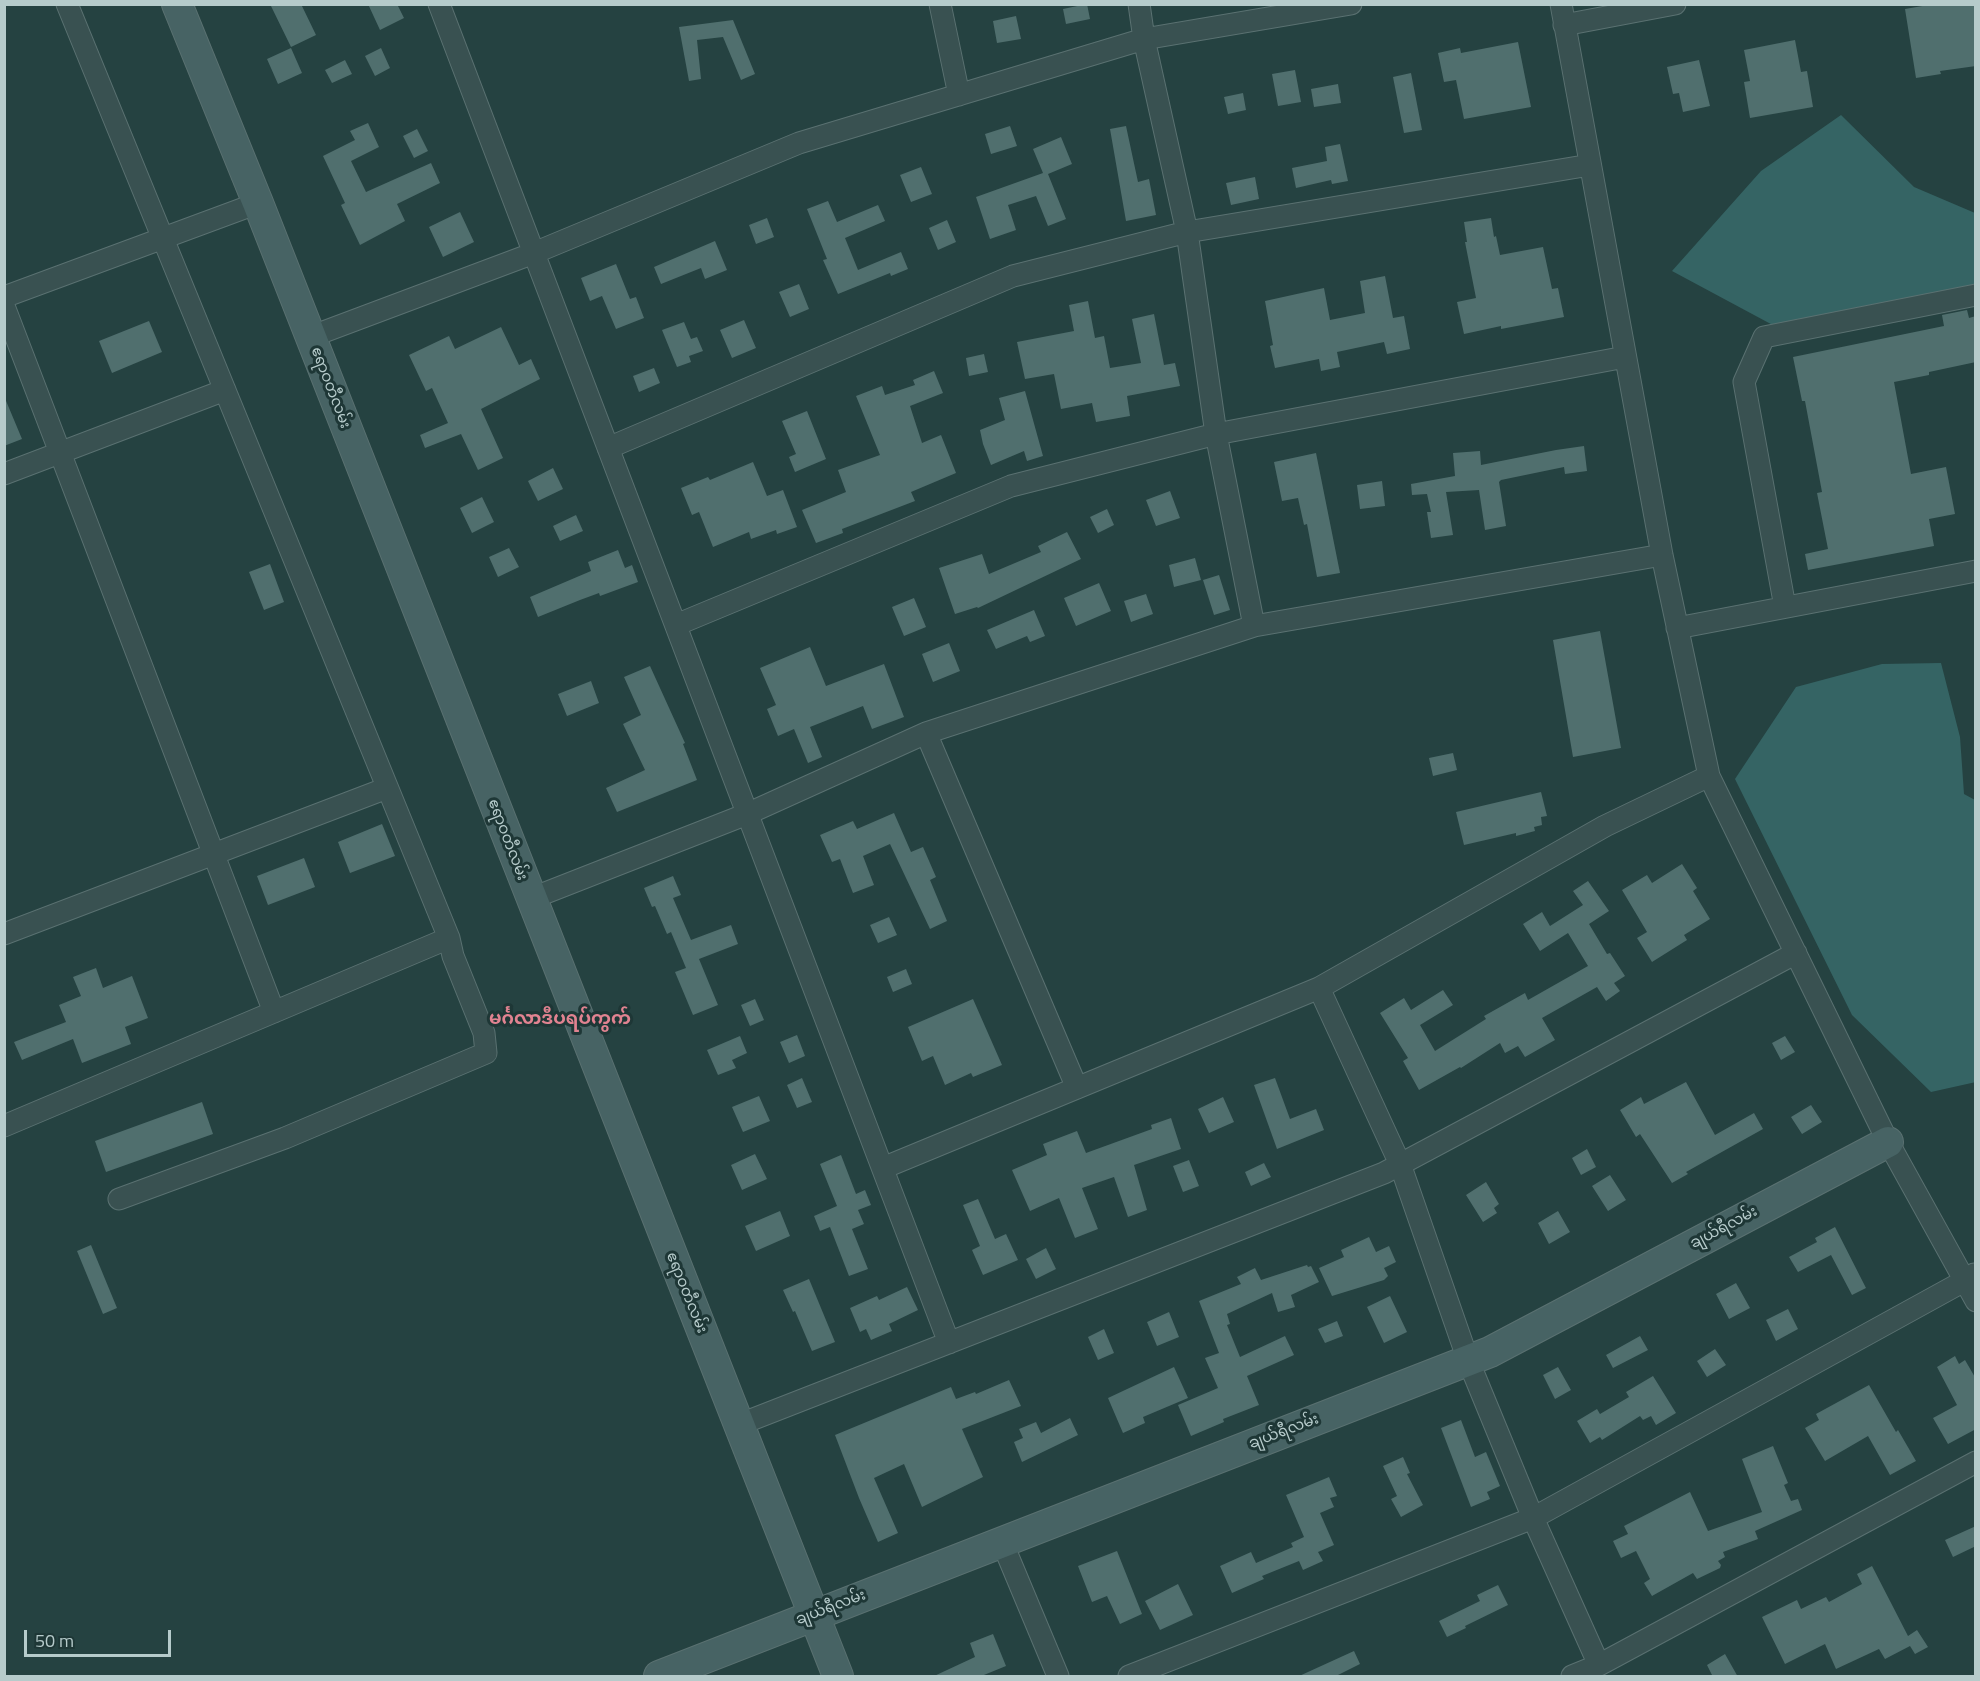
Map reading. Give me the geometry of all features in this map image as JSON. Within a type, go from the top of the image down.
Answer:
[{"type":"street","points":[[67,4],[449,938],[453,956],[484,1033],[486,1053],[285,1138],[118,1199]]},
{"type":"street","name":"ဧရာဝတီလမ်း","points":[[177,4],[258,203],[838,1677]]},
{"type":"street","points":[[439,4],[949,1343]]},
{"type":"street","points":[[940,4],[959,95]]},
{"type":"street","points":[[1139,4],[1144,39],[1187,232],[1216,434],[1254,626]]},
{"type":"street","points":[[1675,4],[1562,15],[1662,555],[1709,776],[1888,1142],[1970,1276],[1976,1301]]},
{"type":"street","points":[[310,337],[534,253],[800,143],[1144,39],[1350,5]]},
{"type":"street","points":[[608,448],[1013,276],[1187,232],[1590,165]]},
{"type":"street","points":[[4,297],[258,203]]},
{"type":"street","points":[[1785,607],[1744,382],[1764,337],[1976,295]]},
{"type":"street","points":[[4,306],[12,346],[61,452],[274,1012]]},
{"type":"street","points":[[676,625],[1011,486],[1216,434],[1625,357]]},
{"type":"street","points":[[4,474],[225,390]]},
{"type":"street","points":[[530,899],[747,814],[926,733],[1254,626],[1662,555]]},
{"type":"street","points":[[1677,628],[1976,570]]},
{"type":"street","points":[[926,733],[1077,1088]]},
{"type":"street","points":[[883,1168],[1319,988],[1605,826],[1709,776]]},
{"type":"street","points":[[4,934],[387,788]]},
{"type":"street","points":[[4,1126],[449,938]]},
{"type":"street","points":[[738,1425],[1383,1173],[1796,953]]},
{"type":"street","points":[[1319,988],[1400,1164],[1468,1360],[1533,1518],[1599,1665]]},
{"type":"street","name":"ချယ်ရီလမ်း","points":[[659,1677],[1500,1347],[1888,1142]]},
{"type":"street","points":[[1129,1677],[1533,1518],[1970,1276]]},
{"type":"street","points":[[1572,1677],[1599,1665],[1976,1462]]},
{"type":"street","points":[[1002,1542],[1058,1677]]},
{"type":"water","points":[[1841,115],[1914,187],[1975,213],[1975,292],[1782,330],[1672,271],[1761,171]]},
{"type":"water","points":[[1941,663],[1960,737],[1964,794],[1975,800],[1976,1082],[1931,1092],[1852,1015],[1735,779],[1796,687],[1882,664]]},
{"type":"building","points":[[270,4],[301,4],[316,35],[291,47]]},
{"type":"building","points":[[368,4],[397,4],[404,18],[380,30]]},
{"type":"building","points":[[1087,4],[1090,19],[1066,24],[1063,9]]},
{"type":"building","points":[[1934,4],[1976,4],[1976,66],[1940,71],[1941,74],[1916,78],[1905,9]]},
{"type":"building","points":[[1016,16],[1021,39],[997,43],[993,21]]},
{"type":"building","points":[[733,20],[755,74],[741,80],[723,37],[697,40],[701,79],[689,81],[679,27]]},
{"type":"building","points":[[1795,40],[1801,72],[1807,71],[1813,107],[1750,118],[1744,82],[1750,81],[1744,50]]},
{"type":"building","points":[[1518,42],[1531,107],[1464,119],[1456,80],[1444,82],[1438,53],[1460,48],[1461,53]]},
{"type":"building","points":[[291,48],[302,73],[278,84],[267,59]]},
{"type":"building","points":[[381,48],[390,68],[375,76],[365,56]]},
{"type":"building","points":[[345,60],[352,74],[332,83],[325,70]]},
{"type":"building","points":[[1699,60],[1710,106],[1683,112],[1679,93],[1673,94],[1667,67]]},
{"type":"building","points":[[1295,70],[1301,102],[1278,106],[1272,74]]},
{"type":"building","points":[[1411,73],[1422,130],[1404,133],[1393,77]]},
{"type":"building","points":[[1338,84],[1341,103],[1314,107],[1311,89]]},
{"type":"building","points":[[1243,93],[1246,110],[1228,114],[1224,97]]},
{"type":"building","points":[[368,123],[379,147],[351,161],[366,192],[431,163],[440,183],[397,204],[405,221],[360,245],[341,205],[345,203],[323,156],[355,140],[350,131]]},
{"type":"building","points":[[1010,126],[1017,146],[991,154],[985,134]]},
{"type":"building","points":[[1126,126],[1138,182],[1149,179],[1156,215],[1126,221],[1110,129]]},
{"type":"building","points":[[417,129],[428,151],[414,158],[403,136]]},
{"type":"building","points":[[1061,137],[1072,164],[1048,174],[1066,219],[1048,226],[1036,196],[1008,205],[1016,230],[990,239],[976,197],[1043,173],[1033,149]]},
{"type":"building","points":[[1340,144],[1348,181],[1332,184],[1331,180],[1296,188],[1292,168],[1327,161],[1325,147]]},
{"type":"building","points":[[921,167],[932,194],[911,202],[900,175]]},
{"type":"building","points":[[1255,177],[1259,199],[1231,205],[1226,183]]},
{"type":"building","points":[[828,201],[837,222],[878,205],[885,221],[845,238],[858,270],[901,252],[908,269],[891,276],[890,273],[838,294],[823,260],[827,259],[807,209]]},
{"type":"building","points":[[460,212],[474,242],[443,257],[429,227]]},
{"type":"building","points":[[767,218],[774,237],[756,244],[749,225]]},
{"type":"building","points":[[1491,218],[1500,255],[1543,247],[1552,289],[1558,288],[1564,317],[1464,334],[1457,302],[1476,298],[1465,242],[1467,242],[1464,222]]},
{"type":"building","points":[[947,220],[956,242],[938,250],[929,228]]},
{"type":"building","points":[[715,241],[727,270],[705,279],[701,268],[661,284],[654,267]]},
{"type":"building","points":[[616,264],[630,299],[636,297],[644,318],[616,329],[602,296],[590,301],[581,278]]},
{"type":"building","points":[[1385,276],[1393,318],[1404,316],[1410,349],[1387,354],[1384,342],[1337,352],[1340,367],[1321,371],[1319,359],[1275,368],[1265,301],[1324,288],[1330,320],[1365,313],[1360,281]]},
{"type":"building","points":[[799,284],[809,309],[790,317],[779,292]]},
{"type":"building","points":[[1088,301],[1095,338],[1104,336],[1110,368],[1141,363],[1132,319],[1154,314],[1164,365],[1175,363],[1180,386],[1127,396],[1130,416],[1096,422],[1092,403],[1061,409],[1054,374],[1025,379],[1017,342],[1074,331],[1069,305]]},
{"type":"building","points":[[1967,310],[1969,318],[1976,316],[1976,362],[1894,382],[1911,474],[1946,467],[1955,514],[1929,519],[1934,546],[1808,570],[1805,554],[1828,549],[1817,493],[1822,492],[1805,401],[1802,401],[1793,357],[1944,326],[1942,315]]},
{"type":"building","points":[[744,320],[756,348],[732,358],[720,330]]},
{"type":"building","points":[[149,321],[162,352],[112,373],[99,341]]},
{"type":"building","points":[[684,322],[691,339],[697,337],[703,351],[689,356],[691,362],[677,367],[662,330]]},
{"type":"building","points":[[501,327],[519,365],[531,359],[540,379],[481,409],[503,458],[478,470],[461,434],[425,448],[420,435],[448,423],[432,388],[426,391],[409,355],[449,336],[455,349]]},
{"type":"building","points":[[984,354],[988,372],[969,376],[966,358]]},
{"type":"building","points":[[654,368],[660,383],[639,392],[633,376]]},
{"type":"building","points":[[934,371],[943,393],[910,406],[922,443],[941,435],[956,473],[911,492],[915,501],[842,529],[843,533],[816,543],[802,510],[846,492],[838,470],[880,455],[856,396],[882,386],[885,395],[915,385],[913,380]]},
{"type":"building","points":[[1025,391],[1043,456],[1027,461],[1024,451],[991,465],[980,430],[1005,420],[999,398]]},
{"type":"building","points":[[4,396],[22,439],[4,446]]},
{"type":"building","points":[[807,411],[826,459],[795,472],[789,457],[796,454],[782,421]]},
{"type":"building","points":[[1584,446],[1587,471],[1565,474],[1564,467],[1499,482],[1506,526],[1485,530],[1479,490],[1446,492],[1453,535],[1431,538],[1427,512],[1431,512],[1427,494],[1412,495],[1411,484],[1455,476],[1453,453],[1480,451],[1481,465]]},
{"type":"building","points":[[1316,453],[1340,573],[1317,577],[1307,524],[1304,525],[1298,498],[1282,501],[1274,462]]},
{"type":"building","points":[[753,462],[767,496],[783,490],[797,527],[777,534],[776,530],[751,539],[749,532],[713,547],[699,512],[692,515],[681,488],[708,477],[710,480]]},
{"type":"building","points":[[553,468],[563,489],[538,501],[528,481]]},
{"type":"building","points":[[1382,481],[1385,506],[1360,509],[1357,485]]},
{"type":"building","points":[[1170,491],[1180,518],[1156,526],[1146,500]]},
{"type":"building","points":[[482,497],[494,522],[472,533],[460,508]]},
{"type":"building","points":[[1107,509],[1114,525],[1098,533],[1090,517]]},
{"type":"building","points":[[576,515],[583,531],[560,541],[553,526]]},
{"type":"building","points":[[1067,532],[1081,559],[978,608],[955,614],[939,568],[982,554],[989,574],[1041,552],[1038,546]]},
{"type":"building","points":[[509,548],[519,567],[498,577],[489,557]]},
{"type":"building","points":[[618,550],[625,568],[632,565],[638,582],[600,596],[599,593],[538,617],[530,597],[591,571],[588,562]]},
{"type":"building","points":[[1195,558],[1201,580],[1174,587],[1169,565]]},
{"type":"building","points":[[270,564],[284,602],[264,610],[249,572]]},
{"type":"building","points":[[1219,575],[1230,610],[1214,615],[1203,580]]},
{"type":"building","points":[[1099,583],[1111,611],[1076,626],[1064,598]]},
{"type":"building","points":[[1146,594],[1153,614],[1131,622],[1124,601]]},
{"type":"building","points":[[914,598],[926,627],[904,636],[892,607]]},
{"type":"building","points":[[1034,610],[1045,636],[1030,642],[1027,636],[996,649],[987,630]]},
{"type":"building","points":[[1600,631],[1621,748],[1573,757],[1553,640]]},
{"type":"building","points":[[949,643],[960,671],[933,682],[922,654]]},
{"type":"building","points":[[810,647],[826,686],[884,664],[904,717],[872,729],[863,706],[810,727],[822,757],[808,763],[794,729],[778,736],[767,709],[776,705],[760,668]]},
{"type":"building","points":[[650,666],[685,743],[683,744],[697,780],[617,812],[606,788],[645,770],[623,724],[641,715],[624,677]]},
{"type":"building","points":[[591,681],[599,703],[567,716],[558,694]]},
{"type":"building","points":[[1453,753],[1457,770],[1433,776],[1429,758]]},
{"type":"building","points":[[1541,792],[1547,816],[1541,817],[1542,825],[1534,827],[1535,831],[1464,845],[1456,812]]},
{"type":"building","points":[[894,813],[911,852],[923,847],[936,877],[930,880],[947,921],[930,929],[890,844],[863,856],[874,885],[853,893],[840,859],[832,862],[820,835],[853,821],[857,829]]},
{"type":"building","points":[[382,824],[395,856],[350,873],[338,842]]},
{"type":"building","points":[[304,858],[315,887],[268,905],[257,876]]},
{"type":"building","points":[[1682,864],[1697,888],[1693,891],[1710,919],[1684,935],[1687,940],[1652,962],[1637,938],[1647,932],[1622,890],[1647,875],[1652,883]]},
{"type":"building","points":[[673,876],[681,895],[673,898],[691,940],[731,925],[738,944],[699,959],[718,1005],[693,1015],[675,972],[686,968],[671,932],[667,934],[644,888]]},
{"type":"building","points":[[1588,881],[1609,911],[1589,924],[1607,954],[1610,953],[1625,976],[1614,983],[1620,991],[1606,1001],[1597,987],[1542,1018],[1555,1040],[1525,1057],[1518,1046],[1505,1053],[1500,1043],[1461,1068],[1419,1090],[1403,1061],[1408,1058],[1380,1013],[1404,998],[1411,1010],[1443,990],[1453,1005],[1420,1025],[1435,1051],[1486,1019],[1484,1016],[1525,993],[1528,1000],[1588,966],[1568,933],[1540,951],[1523,924],[1542,912],[1550,926],[1583,905],[1573,891]]},
{"type":"building","points":[[889,917],[897,935],[878,943],[870,925]]},
{"type":"building","points":[[96,968],[103,988],[132,976],[148,1018],[125,1027],[131,1044],[82,1063],[73,1039],[22,1060],[14,1042],[66,1022],[59,1005],[81,996],[73,977]]},
{"type":"building","points":[[906,969],[912,984],[893,992],[887,977]]},
{"type":"building","points":[[755,999],[764,1020],[750,1026],[741,1005]]},
{"type":"building","points":[[973,999],[1002,1065],[973,1077],[971,1073],[945,1085],[933,1056],[922,1061],[908,1027]]},
{"type":"building","points":[[797,1035],[805,1056],[789,1063],[780,1042]]},
{"type":"building","points":[[740,1036],[747,1053],[732,1060],[736,1068],[718,1075],[707,1050]]},
{"type":"building","points":[[1785,1036],[1795,1052],[1781,1060],[1772,1043]]},
{"type":"building","points":[[802,1078],[812,1102],[797,1108],[787,1085]]},
{"type":"building","points":[[1275,1078],[1290,1119],[1316,1109],[1324,1130],[1277,1149],[1254,1085]]},
{"type":"building","points":[[1686,1082],[1715,1135],[1754,1113],[1763,1129],[1686,1172],[1688,1174],[1672,1183],[1640,1134],[1636,1137],[1620,1110],[1641,1097],[1644,1104]]},
{"type":"building","points":[[759,1096],[770,1121],[743,1132],[732,1107]]},
{"type":"building","points":[[1223,1097],[1234,1122],[1209,1133],[1198,1109]]},
{"type":"building","points":[[202,1102],[213,1134],[106,1172],[95,1141]]},
{"type":"building","points":[[1811,1105],[1822,1122],[1802,1134],[1791,1117]]},
{"type":"building","points":[[1171,1118],[1181,1149],[1134,1165],[1147,1210],[1128,1217],[1114,1177],[1082,1188],[1098,1229],[1075,1238],[1059,1198],[1030,1211],[1012,1170],[1047,1155],[1043,1144],[1077,1131],[1086,1153],[1152,1129],[1151,1125]]},
{"type":"building","points":[[1587,1149],[1596,1167],[1581,1175],[1572,1158]]},
{"type":"building","points":[[755,1154],[767,1179],[742,1190],[731,1165]]},
{"type":"building","points":[[841,1155],[856,1194],[865,1190],[871,1205],[858,1210],[864,1224],[852,1229],[868,1269],[849,1276],[830,1227],[820,1231],[814,1216],[837,1206],[820,1164]]},
{"type":"building","points":[[1189,1160],[1199,1186],[1183,1192],[1173,1166]]},
{"type":"building","points":[[1264,1163],[1271,1177],[1251,1186],[1245,1172]]},
{"type":"building","points":[[1610,1175],[1626,1200],[1608,1211],[1592,1186]]},
{"type":"building","points":[[1486,1182],[1499,1204],[1494,1208],[1497,1213],[1483,1222],[1466,1195]]},
{"type":"building","points":[[978,1199],[995,1239],[1006,1234],[1018,1260],[983,1275],[972,1250],[980,1246],[963,1205]]},
{"type":"building","points":[[780,1211],[790,1236],[756,1251],[745,1226]]},
{"type":"building","points":[[1558,1211],[1570,1232],[1549,1244],[1538,1223]]},
{"type":"building","points":[[1835,1227],[1866,1288],[1852,1295],[1831,1255],[1798,1272],[1789,1257],[1817,1242],[1815,1238]]},
{"type":"building","points":[[1369,1237],[1376,1252],[1389,1246],[1396,1262],[1384,1268],[1388,1276],[1384,1280],[1332,1296],[1319,1268],[1344,1257],[1341,1250]]},
{"type":"building","points":[[91,1245],[117,1308],[103,1314],[77,1251]]},
{"type":"building","points":[[1046,1248],[1056,1269],[1036,1279],[1026,1259]]},
{"type":"building","points":[[1307,1265],[1311,1266],[1319,1282],[1291,1295],[1295,1307],[1278,1312],[1272,1293],[1227,1314],[1230,1324],[1227,1325],[1240,1357],[1285,1336],[1294,1355],[1247,1376],[1259,1405],[1223,1419],[1224,1422],[1191,1436],[1178,1405],[1218,1388],[1205,1358],[1219,1353],[1199,1301],[1241,1284],[1237,1277],[1255,1268],[1261,1280]]},
{"type":"building","points":[[809,1279],[835,1342],[812,1351],[795,1311],[793,1312],[783,1290]]},
{"type":"building","points":[[1736,1283],[1750,1308],[1729,1319],[1716,1294]]},
{"type":"building","points":[[907,1287],[918,1310],[889,1324],[892,1331],[871,1340],[866,1329],[860,1332],[850,1308],[877,1296],[879,1300]]},
{"type":"building","points":[[1390,1296],[1407,1332],[1384,1343],[1367,1307]]},
{"type":"building","points":[[1788,1309],[1798,1329],[1776,1341],[1766,1320]]},
{"type":"building","points":[[1169,1312],[1179,1337],[1157,1346],[1147,1322]]},
{"type":"building","points":[[1337,1321],[1343,1336],[1325,1343],[1318,1329]]},
{"type":"building","points":[[1104,1329],[1114,1353],[1098,1360],[1088,1337]]},
{"type":"building","points":[[1640,1336],[1648,1350],[1613,1368],[1606,1355]]},
{"type":"building","points":[[1715,1349],[1726,1365],[1707,1377],[1697,1361]]},
{"type":"building","points":[[1955,1356],[1959,1364],[1965,1360],[1976,1379],[1976,1429],[1948,1444],[1933,1418],[1957,1405],[1937,1367]]},
{"type":"building","points":[[1174,1367],[1188,1398],[1143,1417],[1145,1423],[1123,1433],[1108,1398]]},
{"type":"building","points":[[1558,1367],[1571,1390],[1555,1399],[1543,1375]]},
{"type":"building","points":[[1653,1376],[1676,1413],[1656,1425],[1651,1416],[1643,1420],[1640,1416],[1602,1440],[1600,1437],[1590,1443],[1577,1421],[1597,1409],[1600,1414],[1629,1397],[1626,1392]]},
{"type":"building","points":[[1009,1380],[1021,1406],[962,1429],[983,1477],[922,1507],[904,1464],[874,1478],[898,1533],[878,1542],[835,1435],[951,1387],[956,1399],[975,1392],[976,1394]]},
{"type":"building","points":[[1869,1385],[1916,1461],[1890,1475],[1868,1436],[1825,1461],[1805,1428],[1819,1420],[1816,1414]]},
{"type":"building","points":[[1070,1418],[1078,1435],[1022,1462],[1014,1442],[1023,1438],[1019,1429],[1036,1422],[1041,1433]]},
{"type":"building","points":[[1461,1420],[1475,1457],[1486,1452],[1500,1486],[1487,1492],[1490,1499],[1471,1507],[1441,1428]]},
{"type":"building","points":[[1773,1446],[1788,1483],[1784,1485],[1791,1501],[1798,1499],[1802,1510],[1755,1531],[1758,1539],[1723,1552],[1725,1557],[1718,1561],[1720,1568],[1697,1579],[1693,1573],[1652,1596],[1644,1583],[1650,1579],[1636,1551],[1621,1558],[1613,1541],[1628,1534],[1624,1526],[1690,1492],[1708,1531],[1762,1512],[1742,1459]]},
{"type":"building","points":[[1403,1457],[1410,1473],[1407,1474],[1423,1505],[1401,1517],[1391,1499],[1397,1496],[1383,1466]]},
{"type":"building","points":[[1329,1477],[1337,1496],[1330,1498],[1334,1507],[1320,1513],[1334,1545],[1318,1552],[1323,1561],[1303,1570],[1299,1561],[1262,1576],[1264,1579],[1232,1593],[1220,1566],[1251,1552],[1256,1563],[1293,1547],[1291,1543],[1304,1537],[1286,1495]]},
{"type":"building","points":[[1976,1526],[1976,1546],[1953,1557],[1945,1540]]},
{"type":"building","points":[[1117,1551],[1142,1614],[1120,1624],[1107,1596],[1092,1602],[1078,1566]]},
{"type":"building","points":[[1872,1566],[1908,1636],[1917,1630],[1928,1647],[1915,1654],[1910,1646],[1885,1659],[1879,1649],[1836,1669],[1825,1644],[1785,1664],[1762,1617],[1797,1600],[1801,1609],[1826,1597],[1829,1602],[1862,1584],[1857,1574]]},
{"type":"building","points":[[1178,1584],[1193,1615],[1160,1630],[1145,1601]]},
{"type":"building","points":[[1498,1585],[1508,1605],[1447,1637],[1439,1621],[1480,1601],[1477,1595]]},
{"type":"building","points":[[993,1634],[1006,1666],[979,1677],[932,1677],[975,1657],[970,1643]]},
{"type":"building","points":[[1354,1651],[1360,1664],[1334,1677],[1297,1677]]},
{"type":"building","points":[[1725,1654],[1738,1677],[1713,1677],[1707,1665]]},
{"type":"district","name":"မင်္ဂလာဒီပရပ်ကွက်","points":[[560,1020]]}]
